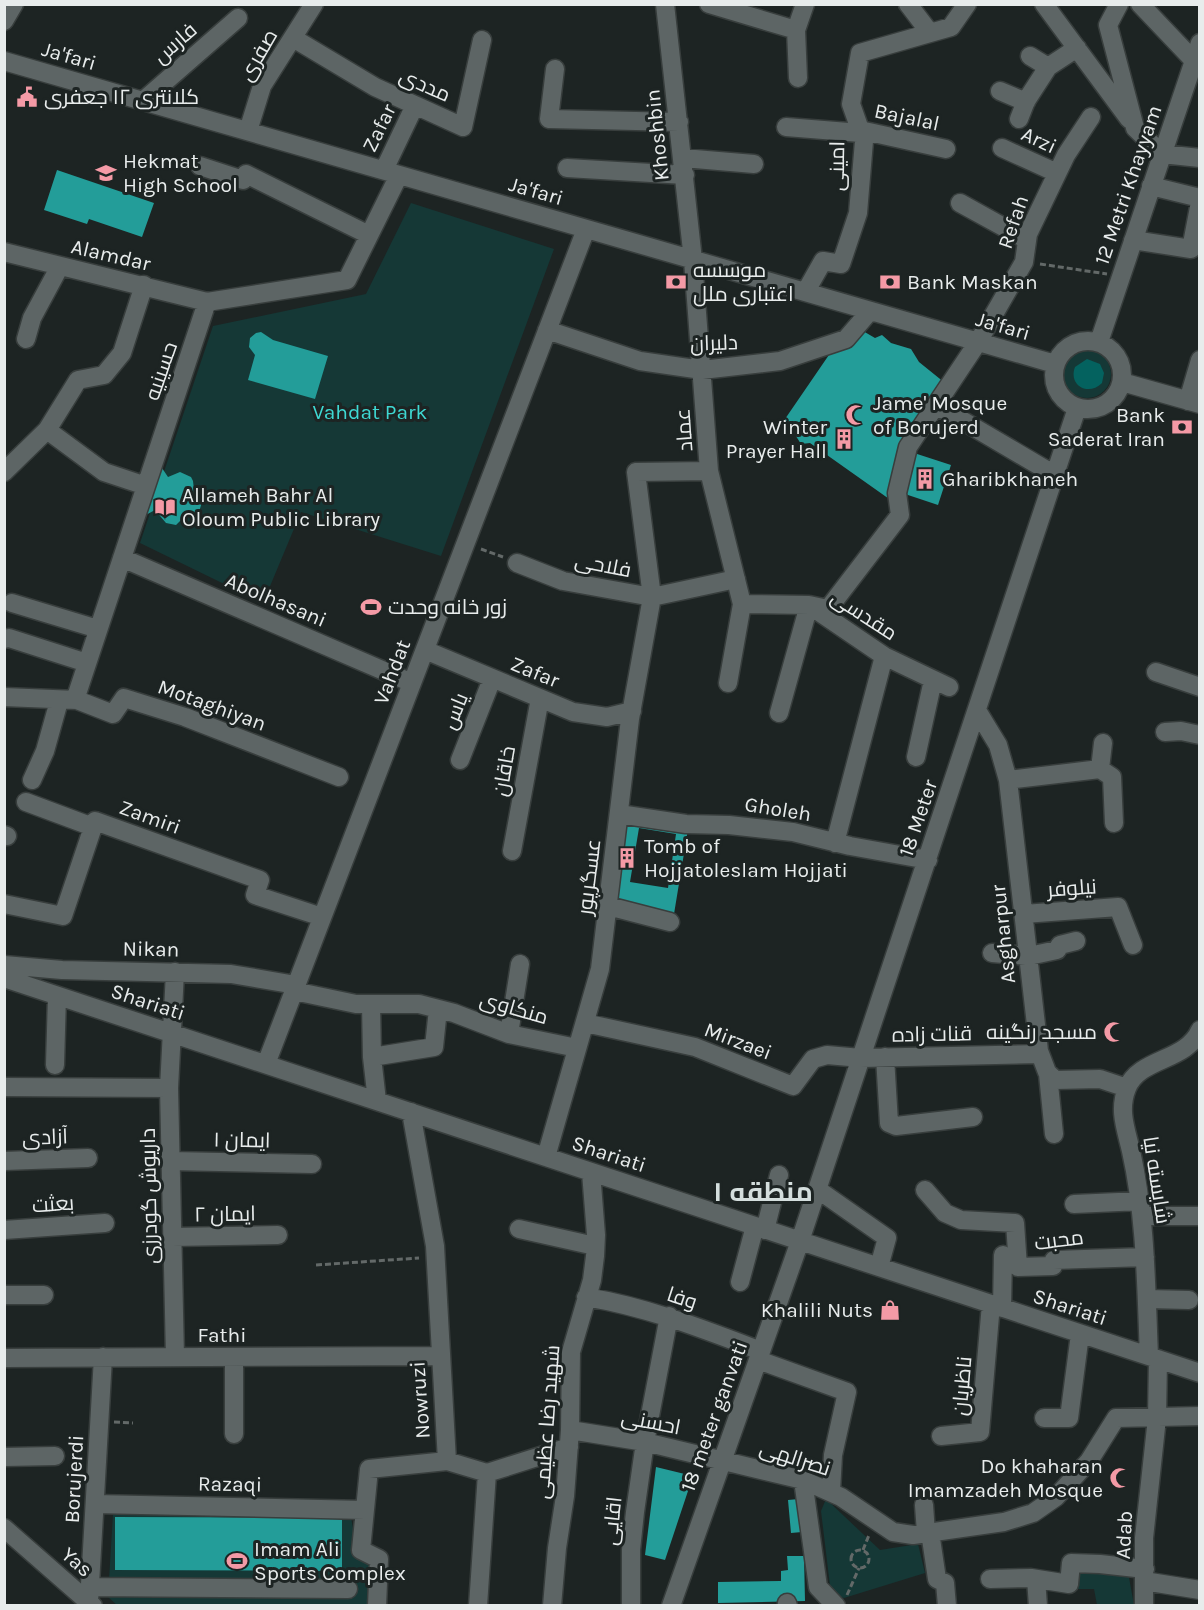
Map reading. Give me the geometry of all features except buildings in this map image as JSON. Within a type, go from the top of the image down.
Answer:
[{"type":"street","points":[[4,21],[14,4]]},
{"type":"street","name":"صفری","points":[[248,131],[262,86],[314,4]]},
{"type":"street","name":"Khoshbin","points":[[665,4],[693,260]]},
{"type":"street","points":[[709,4],[796,30]]},
{"type":"street","points":[[798,78],[796,30],[805,4]]},
{"type":"street","points":[[908,4],[930,33],[951,27],[967,4]]},
{"type":"street","points":[[1044,4],[1136,128],[1162,154],[1200,158]]},
{"type":"street","points":[[1119,4],[1108,25],[1136,128]]},
{"type":"street","points":[[1140,4],[1198,57]]},
{"type":"street","name":"فارس","points":[[143,101],[237,18]]},
{"type":"street","name":"امینی","points":[[806,291],[823,261],[841,264],[858,213],[864,141],[851,104],[860,53],[930,33]]},
{"type":"street","name":"مددی","points":[[293,38],[375,87],[463,127],[482,40]]},
{"type":"street","points":[[1000,91],[1022,110],[1048,67],[1077,48]]},
{"type":"street","points":[[1030,56],[1048,67]]},
{"type":"street","name":"12 Metri Khayyam","points":[[1099,342],[1162,154],[1198,57]]},
{"type":"street","name":"Ja'fari","points":[[4,61],[1055,364]]},
{"type":"street","points":[[555,69],[549,118],[679,122]]},
{"type":"street","name":"Zafar","points":[[391,173],[415,105]]},
{"type":"street","name":"Refah","points":[[809,605],[828,609],[900,515],[897,493],[908,447],[978,342],[1024,262],[1028,234],[1066,155],[1091,117]]},
{"type":"street","name":"Bajalal","points":[[786,127],[860,132],[946,148]]},
{"type":"street","name":"Arzi","points":[[1002,147],[1057,172]]},
{"type":"street","points":[[567,168],[754,164]]},
{"type":"street","points":[[200,166],[243,180],[246,174],[369,235]]},
{"type":"street","points":[[207,303],[347,280],[369,235],[391,173]]},
{"type":"street","points":[[1133,240],[1191,249],[1200,200],[1151,186]]},
{"type":"street","points":[[960,203],[1027,240]]},
{"type":"street","name":"Vahdat","points":[[266,1065],[586,229]]},
{"type":"street","name":"Alamdar","points":[[4,252],[144,285],[207,303]]},
{"type":"street","name":"عماد","points":[[652,597],[636,472],[709,471],[693,260]]},
{"type":"street","points":[[26,339],[32,318],[60,266]]},
{"type":"street","points":[[4,472],[47,430],[78,380],[104,375],[122,353],[144,285]]},
{"type":"street","name":"حسینیه","points":[[32,780],[67,700],[87,663],[207,303]]},
{"type":"street","name":"دلیران","points":[[548,330],[640,361],[702,370],[780,361],[846,339],[870,311]]},
{"type":"street","points":[[1087,340],[1099,342],[1114,353],[1120,362],[1122,382],[1119,391],[1106,405],[1097,409],[1077,408],[1067,403],[1055,386],[1053,375],[1055,364],[1067,347],[1077,342],[1087,340]]},
{"type":"street","points":[[1122,382],[1194,403],[1200,360]]},
{"type":"street","points":[[936,405],[1056,475]]},
{"type":"street","name":"18 Meter","points":[[800,1241],[978,712],[1077,408]]},
{"type":"street","points":[[47,430],[104,472],[146,486]]},
{"type":"street","points":[[709,471],[742,604],[728,683]]},
{"type":"street","name":"Abolhasani","points":[[122,558],[412,683]]},
{"type":"street","name":"فلاحی","points":[[517,563],[563,581],[652,597],[736,579]]},
{"type":"street","name":"عسگرپور","points":[[546,1157],[600,969],[632,711],[652,597]]},
{"type":"street","points":[[12,603],[98,629]]},
{"type":"street","name":"مقدسی","points":[[742,604],[809,605],[884,656],[941,683],[916,757]]},
{"type":"street","points":[[779,712],[809,605]]},
{"type":"street","points":[[4,639],[9,638],[87,663]]},
{"type":"street","name":"Zafar","points":[[425,650],[573,712],[607,717],[632,711]]},
{"type":"street","points":[[835,843],[884,656]]},
{"type":"street","points":[[1156,672],[1200,687]]},
{"type":"street","name":"یاس","points":[[460,760],[492,679]]},
{"type":"street","points":[[4,697],[67,700]]},
{"type":"street","name":"Motaghiyan","points":[[67,700],[113,714],[124,698],[185,717],[339,777]]},
{"type":"street","name":"خاقان","points":[[512,851],[540,698]]},
{"type":"street","name":"Asgharpur","points":[[978,712],[998,745],[1008,780],[1040,1054],[1048,1074],[1054,1134]]},
{"type":"street","points":[[1166,732],[1181,731],[1200,735]]},
{"type":"street","points":[[1100,769],[1103,743]]},
{"type":"street","points":[[1008,780],[1100,769],[1112,777],[1114,823]]},
{"type":"street","points":[[26,802],[93,827]]},
{"type":"street","name":"Gholeh","points":[[619,814],[686,824],[729,825],[793,832],[835,843],[928,860]]},
{"type":"street","name":"Zamiri","points":[[4,904],[63,916],[95,821],[260,880],[255,895],[322,917]]},
{"type":"street","points":[[608,906],[670,922]]},
{"type":"street","name":"نیلوفر","points":[[1024,914],[1118,906],[1133,945]]},
{"type":"street","points":[[992,953],[1029,956],[1057,950],[1060,945],[1076,941]]},
{"type":"street","points":[[508,1034],[520,964]]},
{"type":"street","name":"Nikan","points":[[4,965],[62,970],[231,974],[295,988]]},
{"type":"street","name":"داریوش گودرزی","points":[[175,1357],[169,1088],[176,972]]},
{"type":"street","name":"Shariati","points":[[4,978],[1200,1373]]},
{"type":"street","name":"منکاوی","points":[[295,988],[356,1004],[419,1004],[454,1013],[508,1034],[577,1048]]},
{"type":"street","points":[[55,1065],[57,996]]},
{"type":"street","points":[[372,1004],[372,1057],[377,1101]]},
{"type":"street","points":[[372,1057],[434,1047],[438,1009]]},
{"type":"street","name":"Mirzaei","points":[[585,1023],[694,1047],[793,1086],[813,1059],[827,1055],[861,1058]]},
{"type":"street","points":[[1048,1074],[1055,1080],[1100,1079],[1127,1088],[1132,1078],[1145,1068],[1194,1051],[1200,1030]]},
{"type":"street","name":"قنات زاده","points":[[861,1058],[1040,1054]]},
{"type":"street","points":[[885,1057],[890,1123],[896,1126],[974,1117]]},
{"type":"street","points":[[4,1087],[169,1088]]},
{"type":"street","name":"شایسته نیا","points":[[1127,1088],[1122,1103],[1122,1116],[1142,1208],[1147,1299],[1154,1358]]},
{"type":"street","name":"Nowruzi","points":[[377,1605],[380,1559],[361,1550],[369,1469],[447,1461],[436,1256],[411,1112]]},
{"type":"street","name":"آزادی","points":[[4,1161],[88,1158]]},
{"type":"street","name":"ایمان ۱","points":[[171,1161],[312,1164]]},
{"type":"street","name":"شهید رضا عظیمی","points":[[552,1605],[565,1496],[571,1352],[592,1280],[595,1246],[591,1172]]},
{"type":"street","points":[[740,1282],[779,1175]]},
{"type":"street","points":[[817,1189],[887,1238],[879,1267]]},
{"type":"street","name":"محبت","points":[[925,1190],[945,1212],[961,1220],[1015,1222],[1018,1268],[1053,1266],[1054,1260],[1145,1257]]},
{"type":"street","points":[[1074,1204],[1142,1208],[1200,1216]]},
{"type":"street","name":"بعثت","points":[[4,1230],[105,1222]]},
{"type":"street","points":[[519,1229],[595,1246]]},
{"type":"street","name":"ایمان ۲","points":[[172,1237],[278,1235]]},
{"type":"street","name":"18 meter ganvati","points":[[671,1605],[800,1241]]},
{"type":"street","points":[[997,1306],[1003,1255]]},
{"type":"street","points":[[4,1295],[44,1295]]},
{"type":"street","name":"وفا","points":[[586,1297],[669,1316],[847,1392],[833,1455],[831,1492]]},
{"type":"street","points":[[1147,1299],[1189,1300]]},
{"type":"street","name":"ناظریان","points":[[941,1436],[980,1432],[997,1306]]},
{"type":"street","name":"اقایی","points":[[632,1605],[631,1550],[645,1442],[669,1316]]},
{"type":"street","points":[[1044,1418],[1069,1418],[1080,1334]]},
{"type":"street","name":"Fathi","points":[[4,1358],[440,1356]]},
{"type":"street","points":[[234,1357],[234,1434]]},
{"type":"street","name":"Borujerdi","points":[[91,1598],[103,1358]]},
{"type":"street","name":"Adab","points":[[1144,1605],[1144,1538],[1157,1418],[1154,1358]]},
{"type":"street","points":[[1157,1418],[1200,1416]]},
{"type":"street","name":"نصرالهی","points":[[722,1460],[803,1480],[831,1492],[893,1532],[913,1535],[1004,1522],[1033,1513],[1056,1497],[1089,1461],[1116,1418],[1157,1418]]},
{"type":"street","points":[[447,1461],[487,1473],[569,1439]]},
{"type":"street","name":"احسنی","points":[[569,1439],[645,1442],[722,1460]]},
{"type":"street","points":[[4,1457],[55,1456]]},
{"type":"street","points":[[478,1605],[487,1473]]},
{"type":"street","points":[[803,1480],[818,1587],[841,1601]]},
{"type":"street","name":"Razaqi","points":[[95,1504],[365,1510]]},
{"type":"street","points":[[924,1505],[937,1580],[945,1583],[947,1605]]},
{"type":"street","name":"Yas","points":[[4,1528],[91,1598]]},
{"type":"street","points":[[990,1579],[1036,1579],[1069,1584],[1071,1563],[1100,1564],[1200,1590]]},
{"type":"street","points":[[1036,1579],[1038,1605]]},
{"type":"street","points":[[91,1598],[348,1589]]},
{"type":"path","points":[[1024,262],[1121,276]]},
{"type":"path","points":[[466,543],[517,563]]},
{"type":"path","points":[[316,1265],[436,1256]]},
{"type":"path","points":[[841,1601],[859,1568],[865,1566],[869,1559],[866,1552],[860,1550],[854,1552],[851,1557],[852,1563],[859,1568]]},
{"type":"green space","name":"Vahdat Park","points":[[411,203],[554,249],[441,556],[301,512],[263,603],[140,543],[213,326],[366,294]]},
{"type":"green space","points":[[1087,350],[1104,357],[1111,374],[1104,391],[1087,398],[1070,391],[1063,374],[1070,357]]},
{"type":"green space","points":[[826,1499],[880,1550],[918,1544],[925,1573],[844,1598],[831,1594],[821,1511]]},
{"type":"green space","name":"Imam Ali Sports Complex","points":[[113,1514],[351,1517],[357,1552],[372,1569],[370,1605],[118,1606],[108,1597]]},
{"type":"green space","points":[[1077,1569],[1128,1572],[1134,1605],[1097,1605],[1094,1589],[1071,1589]]},
{"type":"water","points":[[1087,359],[1100,364],[1104,373],[1102,383],[1091,389],[1081,387],[1074,379],[1075,367]]},
{"type":"place","name":"کلانتری ۱۲ جعفری","points":[[27,97]]},
{"type":"place","name":"Hekmat High School","points":[[106,173]]},
{"type":"place","name":"موسسه اعتباری ملل","points":[[676,282]]},
{"type":"place","name":"Bank Maskan","points":[[890,282]]},
{"type":"place","name":"Jame' Mosque of Borujerd","points":[[856,415]]},
{"type":"place","name":"Bank Saderat Iran","points":[[1182,427]]},
{"type":"place","name":"Winter Prayer Hall","points":[[844,439]]},
{"type":"place","name":"Gharibkhaneh","points":[[925,479]]},
{"type":"place","name":"Allameh Bahr Al Oloum Public Library","points":[[165,507]]},
{"type":"place","name":"زور خانه وحدت","points":[[371,607]]},
{"type":"place","name":"Tomb of Hojjatoleslam Hojjati","points":[[627,858]]},
{"type":"place","name":"مسجد رنگینه","points":[[1114,1032]]},
{"type":"place","name":"Khalili Nuts","points":[[890,1310]]},
{"type":"place","name":"Do khaharan Imamzadeh Mosque","points":[[1120,1478]]},
{"type":"place","name":"Imam Ali Sports Complex","points":[[237,1561]]},
{"type":"district","name":"منطقه ۱","points":[[763,1192]]}]
